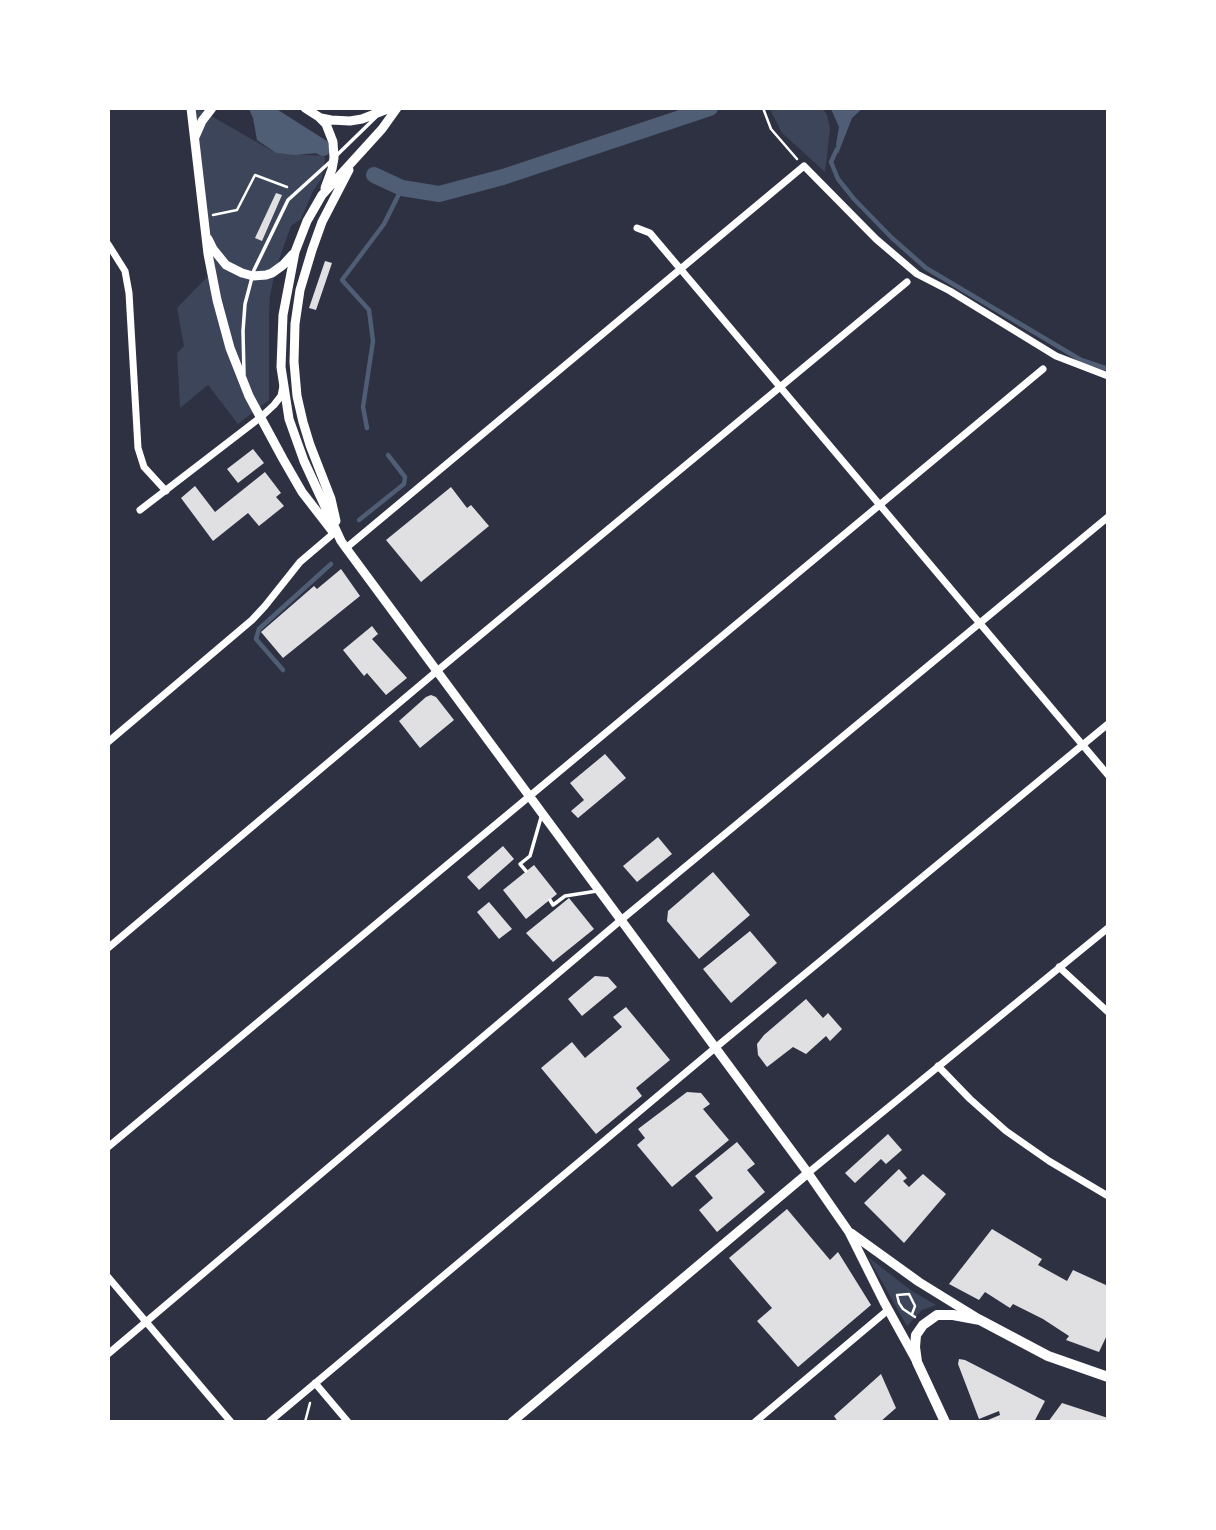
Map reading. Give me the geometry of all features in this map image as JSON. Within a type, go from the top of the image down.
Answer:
[{"type":"main road","points":[[945,1422],[917,1362],[915,1347],[916,1335],[923,1325],[937,1315],[980,1320],[1048,1356],[1108,1377]]},
{"type":"street","points":[[191,108],[203,218],[219,311],[245,387],[302,492],[808,1173],[849,1232],[917,1362]]},
{"type":"street","points":[[305,108],[326,124],[331,136],[334,158],[322,195],[307,221],[295,252],[283,316],[281,367],[289,419],[296,441],[340,540]]},
{"type":"street","points":[[322,195],[382,129],[397,108]]},
{"type":"street","points":[[195,138],[209,111]]},
{"type":"street","points":[[319,117],[350,121],[385,111]]},
{"type":"street","points":[[340,540],[331,499],[310,445],[297,396],[295,324],[300,290],[312,250],[326,215],[355,160]]},
{"type":"street","points":[[108,742],[252,620],[300,562],[340,540],[804,166],[876,239],[917,274],[950,291],[1056,356],[1108,376]]},
{"type":"street","points":[[637,228],[650,233],[1108,775]]},
{"type":"street","points":[[206,235],[226,265],[242,274],[266,275],[278,270],[295,252]]},
{"type":"street","points":[[108,244],[125,271],[129,293],[138,448],[144,467],[166,491]]},
{"type":"street","points":[[108,947],[907,282]]},
{"type":"street","points":[[108,1147],[1043,369]]},
{"type":"street","points":[[140,510],[261,417],[281,396],[283,385]]},
{"type":"street","points":[[108,1354],[621,920],[1108,517]]},
{"type":"street","points":[[269,1422],[715,1048],[1108,724]]},
{"type":"street","points":[[512,1422],[808,1173],[1108,928]]},
{"type":"street","points":[[1059,967],[1108,1012]]},
{"type":"street","points":[[938,1066],[1006,1131],[1049,1161],[1108,1196]]},
{"type":"street","points":[[849,1232],[919,1282],[980,1320]]},
{"type":"street","points":[[108,1277],[231,1422]]},
{"type":"street","points":[[755,1422],[888,1310]]},
{"type":"street","points":[[316,1383],[348,1422]]},
{"type":"lane","points":[[245,387],[245,304],[253,276],[288,200],[385,111]]},
{"type":"lane","points":[[526,871],[520,864],[530,856],[542,812]]},
{"type":"lane","points":[[550,900],[553,905],[565,896],[600,890]]},
{"type":"path","points":[[763,108],[771,129],[804,166]]},
{"type":"path","points":[[203,218],[237,210],[255,175],[288,187]]},
{"type":"path","points":[[911,1292],[915,1306],[912,1314],[903,1309],[897,1295],[911,1292]]},
{"type":"shaded area","points":[[191,109],[199,109],[276,153],[324,156],[325,159],[322,178],[301,219],[291,226],[275,271],[269,316],[269,400],[238,424],[208,385],[180,408],[177,353],[184,346],[177,308],[211,273]]},
{"type":"shaded area","points":[[249,109],[260,109],[323,148],[318,153],[276,153],[257,140]]},
{"type":"shaded area","points":[[770,109],[823,109],[830,129],[825,172],[782,133]]},
{"type":"shaded area","points":[[831,109],[862,109],[852,118],[838,154],[836,144],[839,127]]},
{"type":"shaded area","points":[[868,1257],[912,1291],[936,1305],[922,1310],[907,1326]]},
{"type":"building","points":[[276,193],[282,195],[262,241],[255,238]]},
{"type":"building","points":[[325,261],[332,263],[316,310],[309,308]]},
{"type":"building","points":[[253,449],[264,463],[238,483],[227,469]]},
{"type":"building","points":[[265,472],[281,493],[276,497],[284,506],[259,526],[248,513],[213,541],[181,498],[195,486],[215,512]]},
{"type":"building","points":[[451,487],[467,508],[471,505],[489,526],[421,582],[386,540]]},
{"type":"building","points":[[341,569],[360,596],[283,658],[261,632],[314,586],[317,589]]},
{"type":"building","points":[[372,626],[378,634],[372,639],[407,678],[386,695],[367,673],[364,676],[343,650]]},
{"type":"building","points":[[431,695],[436,697],[454,720],[420,748],[399,721]]},
{"type":"building","points":[[605,754],[626,778],[578,818],[571,811],[584,800],[570,783]]},
{"type":"building","points":[[658,837],[672,854],[637,882],[623,866]]},
{"type":"building","points":[[503,846],[514,859],[479,890],[467,877]]},
{"type":"building","points":[[534,865],[557,894],[526,919],[503,890]]},
{"type":"building","points":[[713,872],[750,915],[699,959],[667,921],[668,911]]},
{"type":"building","points":[[569,898],[594,929],[553,962],[526,933]]},
{"type":"building","points":[[489,902],[512,929],[499,939],[477,912]]},
{"type":"building","points":[[750,931],[777,963],[731,1003],[703,969]]},
{"type":"building","points":[[595,976],[608,977],[617,987],[582,1016],[568,999]]},
{"type":"building","points":[[806,999],[823,1018],[828,1013],[842,1029],[830,1041],[826,1036],[806,1054],[793,1047],[767,1067],[758,1055],[757,1044]]},
{"type":"building","points":[[626,1007],[670,1060],[636,1088],[642,1096],[596,1134],[541,1068],[572,1042],[585,1058],[622,1027],[613,1017]]},
{"type":"building","points":[[687,1092],[701,1093],[710,1104],[703,1109],[729,1140],[672,1187],[637,1145],[645,1138],[638,1129]]},
{"type":"building","points":[[888,1134],[902,1150],[886,1164],[881,1159],[855,1183],[845,1173]]},
{"type":"building","points":[[737,1142],[755,1164],[747,1170],[765,1192],[717,1232],[699,1210],[713,1198],[695,1176]]},
{"type":"building","points":[[899,1169],[907,1178],[903,1181],[909,1187],[923,1174],[946,1194],[904,1243],[864,1203]]},
{"type":"building","points":[[787,1209],[830,1260],[838,1252],[871,1305],[798,1367],[757,1321],[772,1308],[729,1258]]},
{"type":"building","points":[[992,1229],[1042,1259],[1038,1265],[1067,1281],[1073,1270],[1108,1286],[1108,1333],[1099,1352],[1066,1340],[1069,1336],[1013,1304],[1010,1308],[985,1292],[979,1300],[949,1284]]},
{"type":"building","points":[[959,1359],[1045,1401],[1034,1422],[983,1422],[1000,1415],[999,1411],[979,1419],[958,1364]]},
{"type":"building","points":[[881,1374],[896,1408],[880,1422],[838,1422],[834,1416]]},
{"type":"building","points":[[1062,1403],[1108,1418],[1108,1422],[1048,1422]]},
{"type":"waterway","points":[[260,108],[323,148]]},
{"type":"waterway","points":[[374,175],[402,188],[439,194],[503,177],[710,108]]},
{"type":"waterway","points":[[837,149],[831,162],[838,179],[892,238],[926,268],[1081,360],[1108,369]]},
{"type":"waterway","points":[[367,428],[363,407],[373,341],[369,310],[342,280],[384,224],[402,188]]},
{"type":"waterway","points":[[359,520],[404,484],[405,477],[388,455]]},
{"type":"waterway","points":[[283,670],[256,639],[259,629],[331,564]]}]
